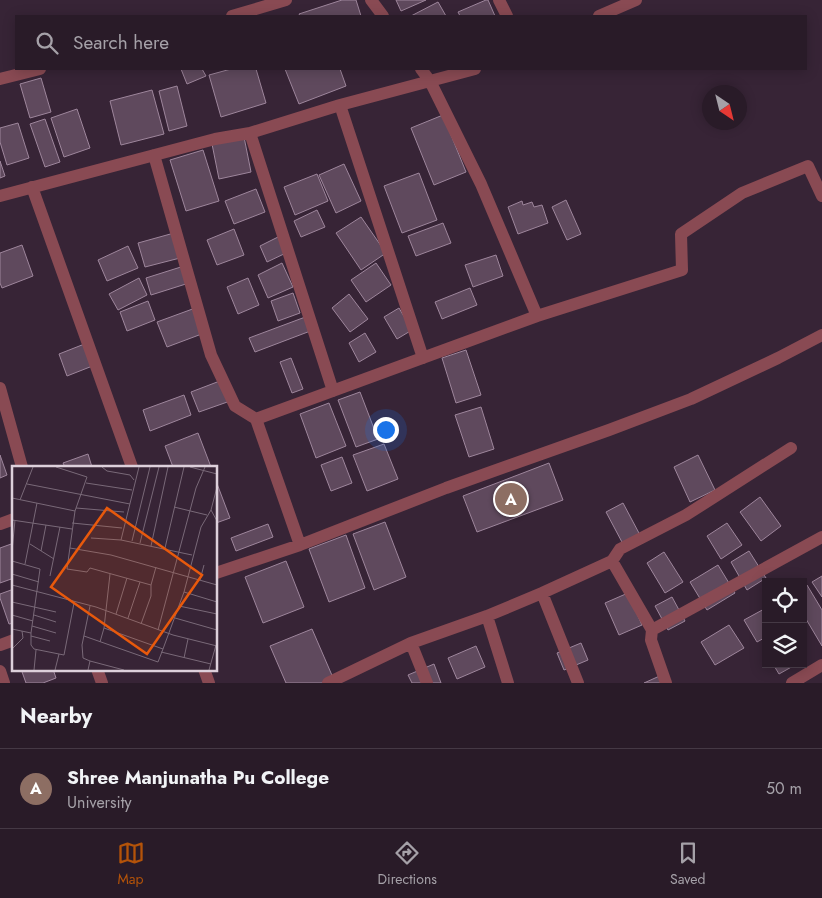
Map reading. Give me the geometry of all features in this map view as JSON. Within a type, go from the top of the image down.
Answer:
[{"type":"street","points":[[235,15],[286,0]]},
{"type":"street","points":[[371,0],[382,15]]},
{"type":"street","points":[[500,0],[507,15]]},
{"type":"street","points":[[601,15],[629,1]]},
{"type":"street","points":[[0,79],[36,70]]},
{"type":"street","points":[[422,70],[430,81],[481,184],[537,316]]},
{"type":"street","points":[[0,196],[215,139],[250,133],[340,105],[472,70]]},
{"type":"street","points":[[340,105],[423,358]]},
{"type":"street","points":[[250,133],[333,391]]},
{"type":"street","points":[[154,155],[211,354],[235,406],[256,419],[300,545]]},
{"type":"street","points":[[256,419],[537,316],[682,270],[681,234],[742,193],[808,166],[822,196]]},
{"type":"street","points":[[32,187],[132,466]]},
{"type":"street","points":[[218,572],[300,545],[446,488],[691,399],[822,335]]},
{"type":"street","points":[[0,388],[4,413],[22,466]]},
{"type":"street","points":[[328,683],[411,642],[487,616],[612,561],[620,549],[686,515],[791,448]]},
{"type":"street","points":[[0,524],[12,520]]},
{"type":"street","points":[[652,630],[822,537]]},
{"type":"street","points":[[612,561],[652,630],[651,640],[666,683]]},
{"type":"street","points":[[542,593],[578,683]]},
{"type":"street","points":[[487,616],[508,683]]},
{"type":"street","points":[[0,645],[12,641]]},
{"type":"street","points":[[411,642],[427,683]]},
{"type":"street","points":[[792,683],[822,665]]},
{"type":"street","points":[[97,670],[102,683]]},
{"type":"street","points":[[204,670],[209,683]]},
{"type":"street","points":[[0,671],[4,683]]},
{"type":"building","points":[[342,0],[356,0],[361,15],[300,15]]},
{"type":"building","points":[[396,0],[426,0],[401,11]]},
{"type":"building","points":[[488,0],[495,15],[460,15],[458,12]]},
{"type":"building","points":[[438,2],[445,15],[413,15]]},
{"type":"building","points":[[181,70],[203,70],[206,76],[187,84]]},
{"type":"building","points":[[227,70],[256,70],[266,103],[221,117],[209,75]]},
{"type":"building","points":[[285,70],[340,70],[346,86],[299,104]]},
{"type":"building","points":[[41,78],[51,112],[30,118],[20,84]]},
{"type":"building","points":[[177,86],[187,126],[169,131],[159,91]]},
{"type":"building","points":[[152,90],[164,134],[121,145],[110,101]]},
{"type":"building","points":[[77,109],[90,148],[64,157],[51,118]]},
{"type":"building","points":[[443,115],[466,172],[434,185],[411,128]]},
{"type":"building","points":[[45,119],[60,162],[45,167],[30,124]]},
{"type":"building","points":[[18,123],[29,158],[7,165],[0,142],[0,128]]},
{"type":"building","points":[[244,137],[251,172],[219,179],[212,144]]},
{"type":"building","points":[[203,150],[219,201],[186,211],[170,160]]},
{"type":"building","points":[[0,161],[5,176],[0,178]]},
{"type":"building","points":[[344,164],[361,201],[336,213],[319,175]]},
{"type":"building","points":[[419,173],[437,220],[402,233],[384,186]]},
{"type":"building","points":[[317,174],[328,201],[295,215],[284,187]]},
{"type":"building","points":[[256,189],[265,212],[234,224],[225,201]]},
{"type":"building","points":[[566,200],[581,234],[567,240],[552,207]]},
{"type":"building","points":[[522,201],[523,205],[532,202],[534,207],[542,205],[548,223],[518,234],[508,207]]},
{"type":"building","points":[[317,210],[325,227],[301,237],[294,221]]},
{"type":"building","points":[[361,217],[386,253],[361,270],[336,233]]},
{"type":"building","points":[[443,223],[451,243],[416,256],[408,236]]},
{"type":"building","points":[[234,229],[244,255],[217,265],[207,240]]},
{"type":"building","points":[[174,233],[180,258],[145,267],[138,243]]},
{"type":"building","points":[[278,237],[286,253],[267,262],[260,246]]},
{"type":"building","points":[[22,245],[33,276],[2,288],[0,283],[0,253]]},
{"type":"building","points":[[128,246],[138,268],[107,281],[98,260]]},
{"type":"building","points":[[496,255],[503,276],[473,287],[465,265]]},
{"type":"building","points":[[282,263],[293,287],[268,298],[258,275]]},
{"type":"building","points":[[376,263],[391,285],[366,302],[351,280]]},
{"type":"building","points":[[184,266],[189,283],[151,295],[146,278]]},
{"type":"building","points":[[139,278],[147,295],[118,310],[109,294]]},
{"type":"building","points":[[248,278],[259,305],[238,314],[227,287]]},
{"type":"building","points":[[470,288],[477,305],[442,319],[435,302]]},
{"type":"building","points":[[293,293],[300,313],[278,321],[271,301]]},
{"type":"building","points":[[349,294],[368,319],[350,332],[332,308]]},
{"type":"building","points":[[148,301],[155,320],[127,331],[120,312]]},
{"type":"building","points":[[198,307],[207,332],[167,347],[157,322]]},
{"type":"building","points":[[399,308],[412,330],[397,339],[384,317]]},
{"type":"building","points":[[308,316],[313,330],[255,352],[249,338]]},
{"type":"building","points":[[365,333],[376,352],[359,362],[349,343]]},
{"type":"building","points":[[87,343],[95,365],[67,376],[59,354]]},
{"type":"building","points":[[466,350],[481,395],[456,403],[442,358]]},
{"type":"building","points":[[291,358],[303,389],[292,393],[280,362]]},
{"type":"building","points":[[225,379],[233,400],[199,412],[191,392]]},
{"type":"building","points":[[360,392],[378,439],[356,447],[338,400]]},
{"type":"building","points":[[184,395],[191,415],[150,431],[143,410]]},
{"type":"building","points":[[329,403],[346,446],[316,458],[300,414]]},
{"type":"building","points":[[481,407],[494,449],[469,457],[455,415]]},
{"type":"building","points":[[198,433],[211,466],[173,466],[165,446]]},
{"type":"building","points":[[384,444],[398,479],[367,491],[353,455]]},
{"type":"building","points":[[88,454],[92,466],[64,466],[63,463]]},
{"type":"building","points":[[0,455],[7,475],[0,478]]},
{"type":"building","points":[[698,455],[715,490],[690,502],[674,467]]},
{"type":"building","points":[[342,457],[352,483],[331,491],[321,465]]},
{"type":"building","points":[[549,463],[563,500],[477,532],[463,496]]},
{"type":"building","points":[[218,486],[230,518],[218,522]]},
{"type":"building","points":[[760,497],[781,526],[761,541],[740,512]]},
{"type":"building","points":[[623,503],[640,535],[623,544],[606,512]]},
{"type":"building","points":[[385,522],[406,577],[374,590],[353,534]]},
{"type":"building","points":[[727,523],[742,545],[721,559],[707,536]]},
{"type":"building","points":[[268,524],[273,537],[236,551],[231,538]]},
{"type":"building","points":[[346,535],[365,588],[329,602],[309,549]]},
{"type":"building","points":[[12,544],[12,579],[0,583],[0,548]]},
{"type":"building","points":[[749,551],[766,578],[762,578],[762,581],[747,590],[731,562]]},
{"type":"building","points":[[664,552],[683,582],[665,593],[647,563]]},
{"type":"building","points":[[286,561],[304,607],[263,623],[245,577]]},
{"type":"building","points":[[718,565],[735,593],[707,610],[690,582]]},
{"type":"building","points":[[822,576],[822,597],[812,582]]},
{"type":"building","points":[[807,585],[822,610],[822,646],[807,621]]},
{"type":"building","points":[[12,590],[12,623],[9,624],[0,594]]},
{"type":"building","points":[[628,593],[642,625],[619,635],[605,603]]},
{"type":"building","points":[[672,597],[685,621],[668,630],[655,606]]},
{"type":"building","points":[[762,610],[762,639],[757,642],[744,620]]},
{"type":"building","points":[[729,625],[744,648],[715,665],[701,642]]},
{"type":"building","points":[[312,629],[334,680],[326,683],[286,683],[270,646]]},
{"type":"building","points":[[581,643],[588,660],[564,670],[557,653]]},
{"type":"building","points":[[476,646],[485,667],[457,679],[448,658]]},
{"type":"building","points":[[434,664],[441,683],[412,683],[408,675]]},
{"type":"building","points":[[775,668],[790,668],[779,674]]},
{"type":"building","points":[[21,670],[53,670],[56,678],[43,683],[26,683]]},
{"type":"building","points":[[664,674],[668,683],[644,683]]},
{"type":"place","name":"Shree Manjunatha Pu College","points":[[511,499]]}]
